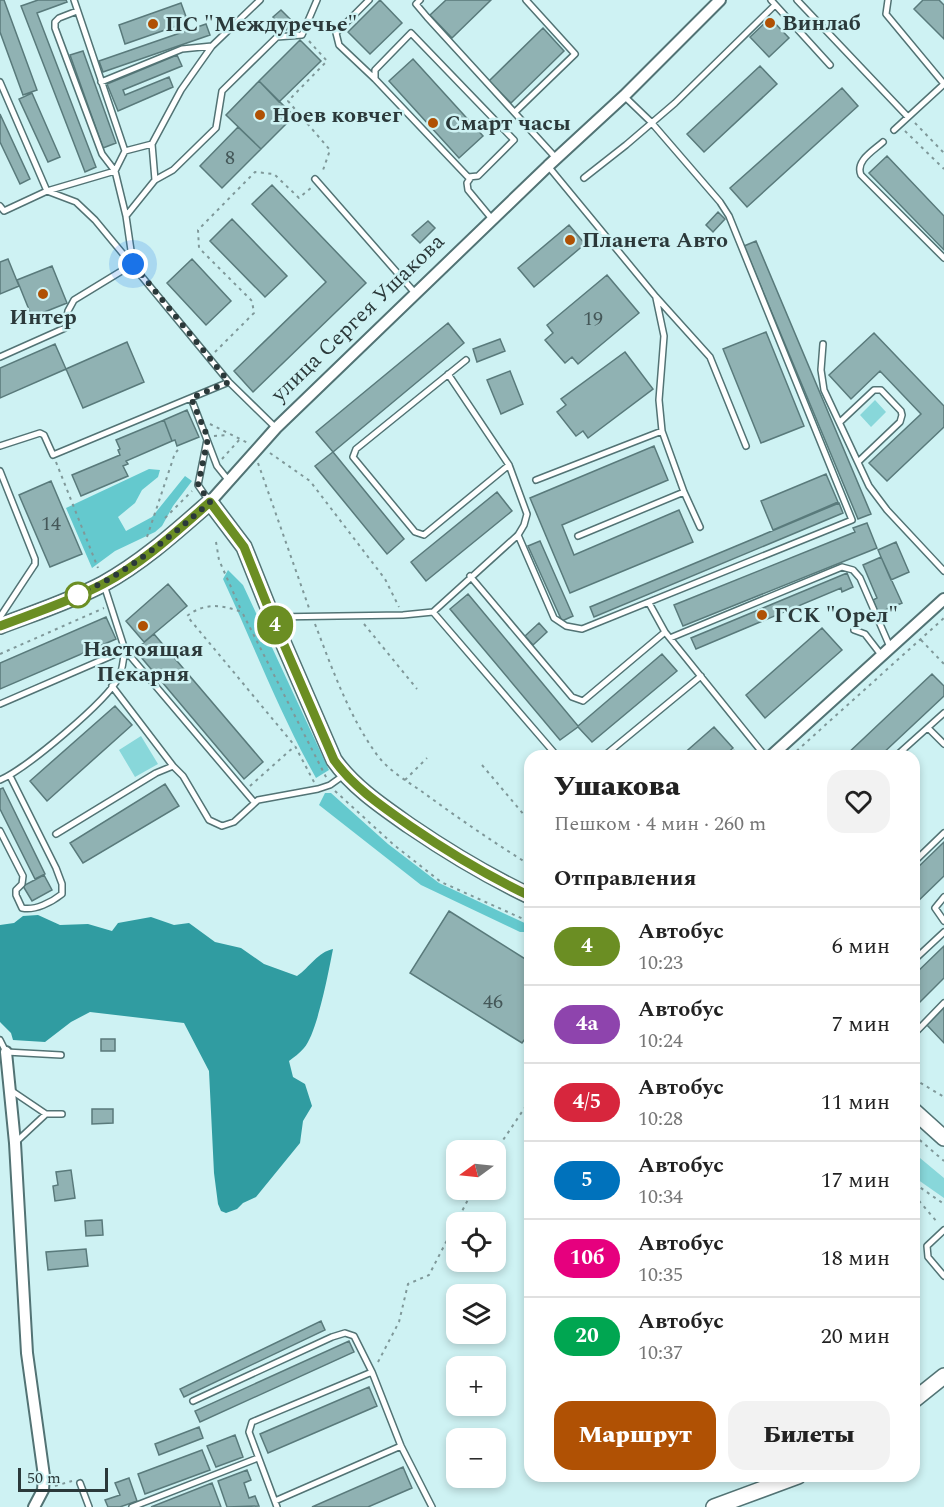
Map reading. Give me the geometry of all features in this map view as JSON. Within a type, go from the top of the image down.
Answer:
[{"type":"street","name":"улица Сергея Ушакова","points":[[0,626],[103,584],[167,540],[210,502],[276,428],[492,219],[624,96],[720,0]]},
{"type":"street","points":[[210,502],[244,547],[334,760],[344,775],[388,811],[451,854],[524,893]]},
{"type":"street","points":[[778,750],[944,599]]},
{"type":"street","points":[[6,1052],[15,1143],[27,1353],[44,1476],[43,1490],[34,1507]]},
{"type":"street","points":[[920,1116],[944,1138]]},
{"type":"street","points":[[920,1395],[944,1376]]},
{"type":"street","points":[[714,1507],[782,1482]]},
{"type":"lane","points":[[0,206],[4,211],[47,191],[115,171],[125,151],[74,0]]},
{"type":"lane","points":[[155,180],[152,144],[181,90],[212,46],[260,0]]},
{"type":"lane","points":[[126,216],[155,180],[173,170],[216,128],[222,91],[278,36],[302,34],[317,0]]},
{"type":"lane","points":[[369,0],[336,33],[339,45],[375,79],[468,177],[478,176],[514,140],[411,33],[375,70],[375,79]]},
{"type":"lane","points":[[515,112],[575,54],[526,0]]},
{"type":"lane","points":[[797,0],[908,117]]},
{"type":"lane","points":[[888,0],[886,14],[944,84],[894,130]]},
{"type":"lane","points":[[416,1],[515,112],[656,297],[710,357],[746,446]]},
{"type":"lane","points":[[584,178],[675,103],[773,2],[830,65]]},
{"type":"lane","points":[[77,11],[54,22],[102,154],[115,171],[126,216],[133,264]]},
{"type":"lane","points":[[101,82],[182,49],[212,46]]},
{"type":"lane","points":[[0,82],[47,191],[76,202],[95,220],[208,358],[276,428]]},
{"type":"lane","points":[[518,535],[554,618],[573,629],[582,628],[649,603],[852,520],[729,216],[720,202],[651,122],[624,96]]},
{"type":"lane","points":[[883,142],[860,163],[858,169],[861,175],[944,258]]},
{"type":"lane","points":[[125,151],[152,144]]},
{"type":"lane","points":[[471,177],[467,183],[468,189],[492,219]]},
{"type":"lane","points":[[316,180],[415,293]]},
{"type":"lane","points":[[0,357],[65,328],[68,311],[74,300],[133,264]]},
{"type":"lane","points":[[656,297],[664,336],[659,400],[662,431],[684,492],[700,527]]},
{"type":"lane","points":[[823,344],[822,383],[858,462],[877,497],[944,571]]},
{"type":"lane","points":[[466,360],[356,449],[353,453],[355,460],[415,532],[424,535],[509,465]]},
{"type":"lane","points":[[272,617],[403,615],[433,612],[470,576],[518,535],[527,514],[509,465],[448,374]]},
{"type":"lane","points":[[0,446],[40,433],[44,435],[53,455],[229,382]]},
{"type":"lane","points":[[840,422],[872,392],[878,390],[881,390],[901,411],[900,422],[858,462]]},
{"type":"lane","points":[[191,398],[209,437],[217,466],[229,481]]},
{"type":"lane","points":[[536,480],[662,431]]},
{"type":"lane","points":[[209,437],[198,485],[210,502]]},
{"type":"lane","points":[[0,471],[35,564],[0,617]]},
{"type":"lane","points":[[578,536],[684,492]]},
{"type":"lane","points":[[670,638],[842,567],[853,570],[860,578],[886,652]]},
{"type":"lane","points":[[470,576],[572,698],[577,700],[583,701],[664,632]]},
{"type":"lane","points":[[103,584],[125,650],[254,802]]},
{"type":"lane","points":[[649,603],[664,632],[760,750]]},
{"type":"lane","points":[[433,612],[551,750]]},
{"type":"lane","points":[[854,630],[865,634],[886,652]]},
{"type":"lane","points":[[0,780],[27,764],[94,706],[120,676],[125,650]]},
{"type":"lane","points":[[0,704],[125,650]]},
{"type":"lane","points":[[611,750],[701,676]]},
{"type":"lane","points":[[112,686],[183,776],[209,820],[222,826],[234,822],[258,800],[318,789],[330,785],[344,775]]},
{"type":"lane","points":[[903,750],[944,713]]},
{"type":"lane","points":[[928,728],[944,744]]},
{"type":"lane","points":[[56,834],[156,773],[173,766]]},
{"type":"lane","points":[[0,831],[23,876],[22,884],[16,890],[22,908],[29,910],[55,900],[62,894],[62,884],[56,868],[10,776]]},
{"type":"lane","points":[[920,856],[944,833]]},
{"type":"lane","points":[[944,897],[935,908],[944,921]]},
{"type":"lane","points":[[920,955],[944,932]]},
{"type":"lane","points":[[920,1028],[944,1003]]},
{"type":"lane","points":[[0,1040],[6,1052],[61,1055]]},
{"type":"lane","points":[[10,1090],[45,1114],[62,1114]]},
{"type":"lane","points":[[15,1143],[45,1114]]},
{"type":"lane","points":[[944,1230],[927,1246],[928,1257],[944,1275]]},
{"type":"lane","points":[[193,1401],[332,1337],[345,1333],[354,1336],[372,1372],[401,1446],[432,1507]]},
{"type":"lane","points":[[277,1507],[249,1432],[252,1422],[372,1372]]},
{"type":"lane","points":[[275,1500],[401,1446]]},
{"type":"lane","points":[[132,1507],[258,1458]]},
{"type":"lane","points":[[80,1483],[89,1507]]},
{"type":"path","points":[[208,358],[254,313],[252,301],[199,248],[198,230],[255,172],[274,174],[299,198],[316,180],[330,150],[288,101],[327,61],[302,34]]},
{"type":"path","points":[[908,117],[944,153]]},
{"type":"path","points":[[900,126],[944,169]]},
{"type":"path","points":[[200,419],[240,439],[256,450],[275,456],[310,481],[385,579],[403,615]]},
{"type":"path","points":[[209,437],[231,435]]},
{"type":"path","points":[[220,461],[240,439]]},
{"type":"path","points":[[145,541],[178,450]]},
{"type":"path","points":[[256,450],[312,615],[346,703],[375,753],[405,780],[480,834],[524,861]]},
{"type":"path","points":[[53,455],[98,568]]},
{"type":"path","points":[[165,518],[195,489]]},
{"type":"path","points":[[216,542],[219,560],[242,612]]},
{"type":"path","points":[[0,654],[110,606]]},
{"type":"path","points":[[358,616],[417,689]]},
{"type":"path","points":[[799,750],[944,618]]},
{"type":"path","points":[[921,640],[944,664]]},
{"type":"path","points":[[245,790],[295,746]]},
{"type":"path","points":[[405,780],[427,758]]},
{"type":"path","points":[[482,765],[524,815]]},
{"type":"path","points":[[920,1083],[944,1097]]},
{"type":"path","points":[[503,1140],[524,1109]]},
{"type":"path","points":[[920,1140],[944,1161]]},
{"type":"path","points":[[920,1187],[944,1204]]},
{"type":"path","points":[[372,1372],[399,1322],[408,1284],[429,1275],[468,1200]]},
{"type":"path","points":[[920,1202],[944,1230]]},
{"type":"path","points":[[43,1490],[73,1480],[80,1483]]},
{"type":"shaded area","points":[[875,400],[886,412],[871,427],[860,415]]},
{"type":"shaded area","points":[[149,469],[160,470],[158,477],[142,490],[135,503],[118,517],[126,531],[152,517],[185,476],[192,481],[173,506],[162,526],[155,532],[115,551],[92,568],[66,508]]},
{"type":"shaded area","points":[[228,570],[243,585],[329,770],[316,778],[279,705],[223,579]]},
{"type":"shaded area","points":[[141,736],[158,764],[135,777],[119,750]]},
{"type":"shaded area","points":[[325,793],[331,793],[388,844],[439,883],[524,923],[524,932],[421,885],[319,805]]},
{"type":"shaded area","points":[[38,915],[60,925],[88,924],[112,931],[118,923],[151,917],[174,925],[189,923],[215,942],[241,948],[264,964],[297,976],[318,956],[333,949],[322,1001],[309,1041],[289,1061],[293,1077],[305,1084],[312,1106],[303,1121],[300,1143],[256,1197],[226,1213],[221,1211],[218,1204],[214,1173],[209,1071],[184,1023],[90,1012],[71,1022],[45,1042],[13,1040],[11,1033],[0,1022],[0,925],[14,923],[23,916]]},
{"type":"shaded area","points":[[920,1158],[944,1178],[944,1198],[920,1181]]},
{"type":"building","points":[[0,0],[4,0],[37,90],[23,95],[0,32]]},
{"type":"building","points":[[38,0],[66,0],[67,2],[37,13],[96,167],[85,172],[21,6]]},
{"type":"building","points":[[380,0],[402,23],[370,54],[348,32]]},
{"type":"building","points":[[446,0],[491,0],[452,38],[430,15]]},
{"type":"building","points":[[923,0],[939,0],[944,5],[944,39],[914,9]]},
{"type":"building","name":"ПС \"Междуречье\"","points":[[181,3],[188,22],[125,44],[119,25]]},
{"type":"building","points":[[281,10],[294,23],[286,30],[273,17]]},
{"type":"building","points":[[770,18],[789,38],[769,57],[750,37]]},
{"type":"building","points":[[206,24],[210,35],[103,72],[99,61]]},
{"type":"building","points":[[543,28],[564,51],[511,103],[489,81]]},
{"type":"building","points":[[300,40],[321,61],[279,102],[259,81]]},
{"type":"building","points":[[83,51],[116,143],[103,148],[70,55]]},
{"type":"building","points":[[177,55],[182,66],[123,90],[125,95],[169,77],[173,87],[118,111],[107,84]]},
{"type":"building","points":[[413,59],[483,136],[459,158],[389,81]]},
{"type":"building","points":[[760,66],[777,84],[704,152],[687,134]]},
{"type":"building","name":"Ноев ковчег","points":[[259,81],[294,116],[261,149],[226,115]]},
{"type":"building","points":[[842,88],[858,106],[747,207],[730,188]]},
{"type":"building","points":[[32,93],[60,157],[48,162],[19,99]]},
{"type":"building","points":[[0,114],[30,179],[20,184],[0,142]]},
{"type":"building","points":[[238,127],[261,149],[222,188],[200,166]]},
{"type":"building","points":[[887,156],[944,216],[944,250],[869,173]]},
{"type":"building","points":[[272,185],[366,283],[253,392],[234,371],[326,282],[252,204]]},
{"type":"building","points":[[718,212],[725,219],[713,232],[706,225]]},
{"type":"building","points":[[232,219],[287,276],[265,297],[210,241]]},
{"type":"building","points":[[428,221],[435,228],[420,243],[412,235]]},
{"type":"building","points":[[569,225],[585,244],[534,287],[518,268]]},
{"type":"building","points":[[756,241],[871,514],[858,519],[744,246]]},
{"type":"building","points":[[8,259],[19,286],[0,294],[0,262]]},
{"type":"building","points":[[192,259],[231,301],[206,325],[167,283]]},
{"type":"building","name":"Интер","points":[[52,266],[67,303],[32,317],[17,280]]},
{"type":"building","points":[[607,275],[639,313],[578,364],[572,357],[565,363],[545,340],[553,333],[547,325]]},
{"type":"building","points":[[448,323],[464,343],[333,452],[316,432]]},
{"type":"building","points":[[766,332],[804,426],[761,443],[723,349]]},
{"type":"building","points":[[874,333],[944,406],[944,427],[887,481],[869,463],[921,414],[880,371],[851,399],[829,375]]},
{"type":"building","points":[[500,339],[505,351],[477,362],[473,349]]},
{"type":"building","points":[[127,342],[144,382],[83,408],[66,369]]},
{"type":"building","points":[[55,344],[66,369],[0,398],[0,368]]},
{"type":"building","points":[[625,352],[653,389],[588,438],[583,431],[576,436],[557,412],[566,405],[561,399]]},
{"type":"building","points":[[510,371],[523,404],[501,414],[487,380]]},
{"type":"building","points":[[187,410],[199,437],[177,446],[175,440],[172,441],[164,420]]},
{"type":"building","points":[[164,420],[172,441],[126,461],[128,464],[123,466],[128,476],[81,496],[72,475],[120,455],[116,440]]},
{"type":"building","points":[[654,446],[668,480],[562,525],[574,555],[679,510],[693,542],[570,593],[530,498]]},
{"type":"building","points":[[333,452],[404,539],[387,554],[315,466]]},
{"type":"building","points":[[826,474],[838,502],[773,530],[761,501]]},
{"type":"building","points":[[51,481],[82,554],[50,567],[19,495]]},
{"type":"building","points":[[497,492],[512,511],[426,581],[411,562]]},
{"type":"building","points":[[839,503],[843,513],[594,617],[590,607]]},
{"type":"building","points":[[867,523],[877,548],[683,626],[674,605],[855,532],[853,528]]},
{"type":"building","points":[[540,541],[573,616],[562,621],[528,546]]},
{"type":"building","points":[[896,542],[909,572],[891,580],[878,550]]},
{"type":"building","points":[[881,557],[902,603],[878,613],[873,600],[877,598],[863,565]]},
{"type":"building","name":"ГСК \"Орел\"","points":[[847,573],[853,587],[842,592],[841,588],[696,649],[691,638]]},
{"type":"building","points":[[168,584],[187,606],[144,642],[126,621]]},
{"type":"building","points":[[468,594],[578,726],[662,654],[677,671],[592,742],[578,727],[560,740],[450,609]]},
{"type":"building","points":[[106,617],[116,639],[0,689],[0,663]]},
{"type":"building","points":[[539,623],[547,632],[533,645],[525,636]]},
{"type":"building","points":[[822,628],[842,650],[765,718],[746,695]]},
{"type":"building","points":[[154,634],[263,762],[244,779],[135,650]]},
{"type":"building","points":[[932,674],[944,686],[944,696],[886,750],[851,750]]},
{"type":"building","points":[[115,706],[132,725],[47,801],[30,781]]},
{"type":"building","points":[[714,727],[733,748],[731,750],[688,750]]},
{"type":"building","points":[[165,784],[179,806],[83,863],[70,843]]},
{"type":"building","points":[[3,788],[45,874],[35,879],[0,809],[0,789]]},
{"type":"building","points":[[944,842],[944,876],[920,899],[920,865]]},
{"type":"building","points":[[44,875],[52,890],[32,901],[23,886]]},
{"type":"building","points":[[449,911],[524,958],[524,1040],[522,1043],[410,973]]},
{"type":"building","points":[[944,946],[944,978],[920,1002],[920,969]]},
{"type":"building","points":[[944,1006],[944,1043],[926,1024]]},
{"type":"building","points":[[101,1039],[115,1039],[115,1051],[101,1051]]},
{"type":"building","points":[[92,1109],[113,1109],[113,1123],[92,1124]]},
{"type":"building","points":[[71,1170],[75,1198],[55,1201],[53,1186],[58,1185],[56,1172]]},
{"type":"building","points":[[102,1220],[103,1235],[86,1236],[85,1221]]},
{"type":"building","points":[[86,1249],[88,1266],[48,1270],[46,1252]]},
{"type":"building","points":[[321,1321],[325,1330],[184,1397],[180,1389]]},
{"type":"building","points":[[349,1341],[354,1352],[200,1422],[195,1411]]},
{"type":"building","points":[[369,1387],[377,1406],[268,1453],[260,1434]]},
{"type":"building","points":[[199,1427],[203,1438],[159,1455],[155,1444]]},
{"type":"building","points":[[235,1435],[243,1457],[216,1467],[207,1446]]},
{"type":"building","points":[[202,1450],[210,1470],[145,1494],[138,1474]]},
{"type":"building","points":[[403,1467],[412,1488],[368,1507],[312,1507]]},
{"type":"building","points":[[247,1470],[251,1480],[244,1483],[249,1498],[255,1496],[259,1506],[227,1507],[218,1481]]},
{"type":"building","points":[[129,1478],[137,1501],[120,1507],[108,1507],[105,1500],[120,1495],[115,1483]]},
{"type":"building","points":[[212,1483],[221,1507],[151,1507]]},
{"type":"bus line","name":"4","points":[[0,626],[53,606],[113,578],[167,540],[210,502],[244,547],[334,760],[344,775],[388,811],[451,854],[524,893]]},
{"type":"place","name":"Винлаб","points":[[770,23]]},
{"type":"place","name":"ПС \"Междуречье\"","points":[[153,24]]},
{"type":"place","name":"Ноев ковчег","points":[[260,115]]},
{"type":"place","name":"Смарт часы","points":[[433,123]]},
{"type":"place","name":"Планета Авто","points":[[570,240]]},
{"type":"place","name":"Интер","points":[[43,294]]},
{"type":"place","name":"ГСК \"Орел\"","points":[[762,615]]},
{"type":"place","name":"Настоящая Пекарня","points":[[143,626]]},
{"type":"route","points":[[78,595],[73,597],[113,578],[167,540],[210,502],[198,485],[208,438],[191,398],[229,382],[133,264]]}]
